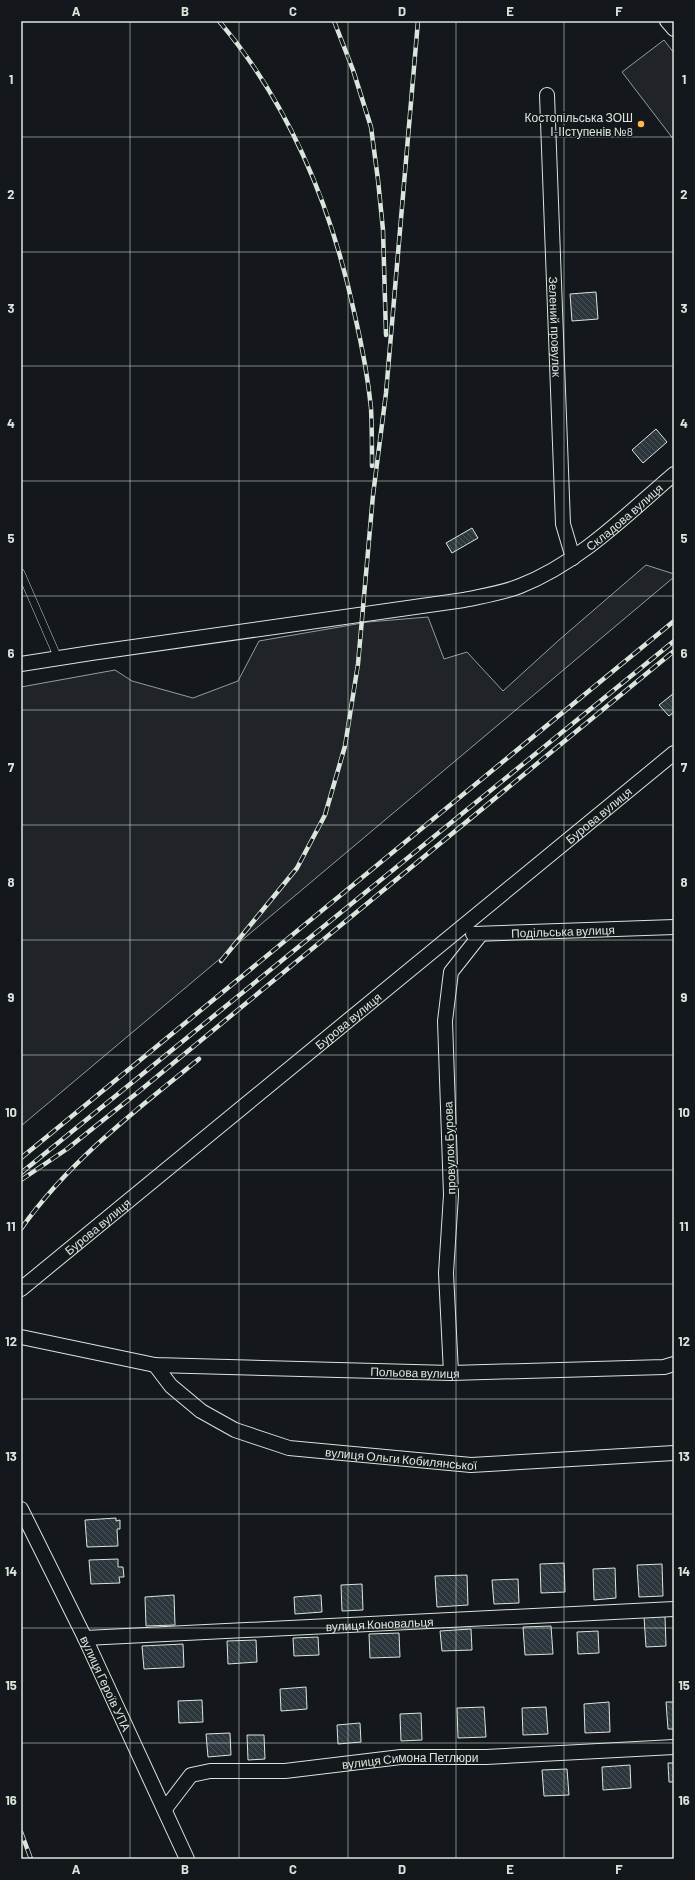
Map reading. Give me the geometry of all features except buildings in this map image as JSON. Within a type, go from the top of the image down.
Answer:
[{"type":"street","points":[[667,21],[674,30]]},
{"type":"street","name":"Зелений провулок","points":[[547,95],[563,524],[573,558]]},
{"type":"street","name":"Складова вулиця","points":[[21,664],[464,600],[518,587],[545,576],[573,558],[598,539],[674,474]]},
{"type":"street","name":"Бурова вулиця","points":[[21,1289],[674,753]]},
{"type":"street","name":"Подільська вулиця","points":[[453,935],[674,927]]},
{"type":"street","name":"провулок Бурова","points":[[451,1372],[446,1273],[451,1195],[445,1021],[450,972],[481,934]]},
{"type":"street","name":"Польова вулиця","points":[[21,1337],[155,1365],[451,1372],[664,1367],[674,1364]]},
{"type":"street","name":"вулиця Ольги Кобилянської","points":[[155,1365],[171,1386],[201,1411],[235,1430],[289,1448],[471,1465],[674,1453]]},
{"type":"street","name":"вулиця Героїв УПА","points":[[21,1509],[86,1638],[187,1859]]},
{"type":"street","name":"вулиця Коновальця","points":[[86,1638],[674,1609]]},
{"type":"street","name":"вулиця Симона Петлюри","points":[[164,1809],[191,1775],[210,1771],[285,1771],[401,1757],[486,1757],[674,1747]]},
{"type":"lane","points":[[21,573],[58,658]]},
{"type":"shaded area","points":[[664,40],[674,53],[674,140],[622,72]]},
{"type":"shaded area","points":[[646,565],[674,574],[674,577],[21,1126],[21,687],[115,670],[132,681],[193,698],[238,681],[259,641],[368,622],[428,617],[444,659],[467,652],[503,691],[559,640]]},
{"type":"railway","points":[[219,21],[245,54],[288,123],[321,198],[346,276],[362,350],[371,408],[372,466]]},
{"type":"railway","points":[[334,21],[353,70],[371,127],[383,230],[386,335]]},
{"type":"railway","points":[[221,961],[297,868],[325,815],[345,746],[358,664],[373,495],[386,393],[418,21]]},
{"type":"railway","points":[[21,1158],[674,621]]},
{"type":"railway","points":[[21,1173],[674,641]]},
{"type":"railway","points":[[21,1180],[67,1149],[137,1093],[674,651]]},
{"type":"railway","points":[[21,1229],[60,1181],[82,1159],[128,1117],[199,1059]]},
{"type":"railway","points":[[21,1832],[31,1859]]},
{"type":"place","name":"Костопільська ЗОШ І-ІІступенів №8","points":[[641,124]]}]
